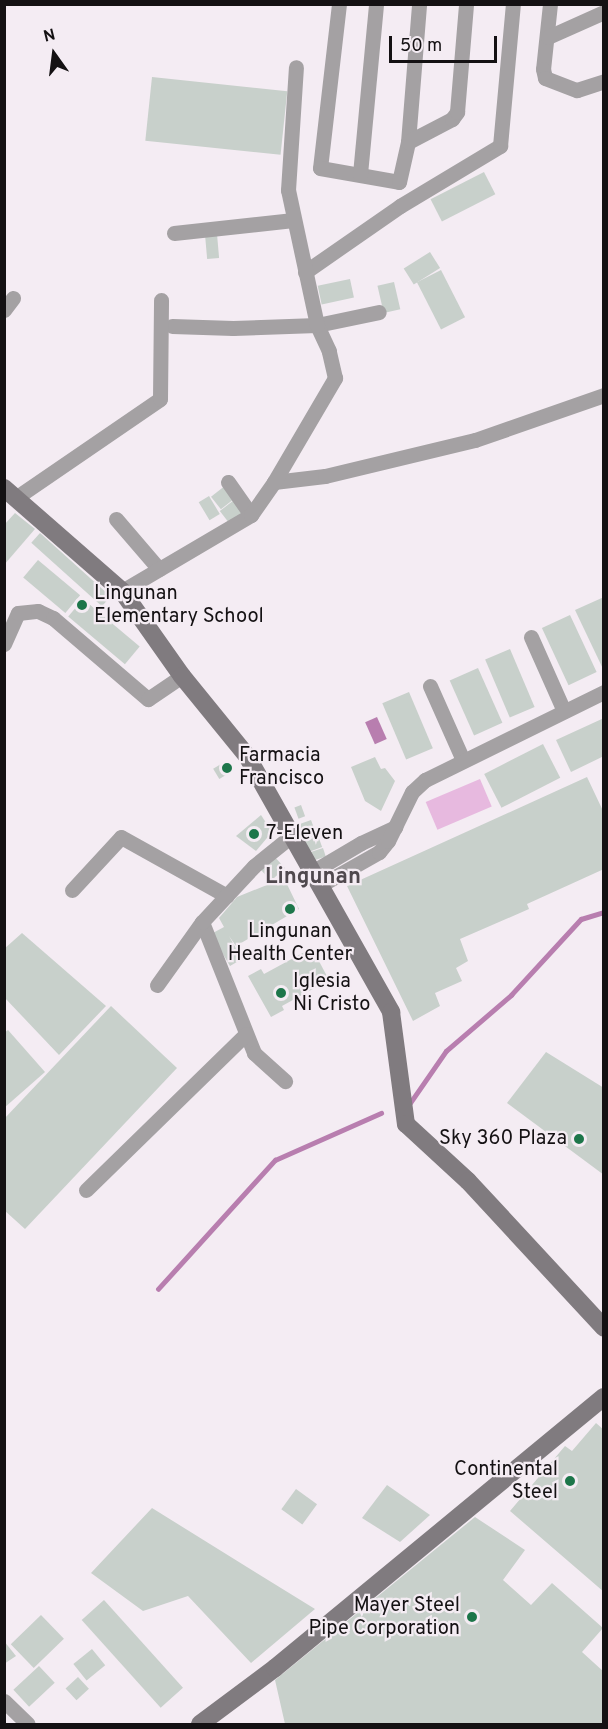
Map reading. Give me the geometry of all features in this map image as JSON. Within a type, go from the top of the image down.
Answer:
[{"type":"street","points":[[339,4],[320,168],[399,182]]},
{"type":"street","points":[[360,174],[376,4]]},
{"type":"street","points":[[400,206],[399,182],[408,142],[419,4]]},
{"type":"street","points":[[408,142],[452,119],[457,112],[466,4]]},
{"type":"street","points":[[305,272],[400,206],[500,146],[513,4]]},
{"type":"street","points":[[550,4],[543,69],[550,82],[578,90],[603,81]]},
{"type":"street","points":[[548,37],[603,12]]},
{"type":"street","points":[[122,591],[251,515],[274,482],[335,378],[329,351],[317,325],[293,220],[288,172],[296,67]]},
{"type":"street","points":[[174,233],[293,220]]},
{"type":"street","points":[[161,300],[160,399],[11,493],[122,591],[183,676],[248,756],[290,837],[391,1012],[406,1124],[468,1181],[603,1328]]},
{"type":"street","points":[[172,326],[317,325],[379,312]]},
{"type":"street","points":[[274,482],[325,476],[475,440],[603,396]]},
{"type":"street","points":[[228,482],[251,515]]},
{"type":"street","points":[[116,519],[159,569]]},
{"type":"street","points":[[4,644],[8,617],[26,611],[53,618],[148,699],[183,676]]},
{"type":"street","points":[[531,637],[564,711]]},
{"type":"street","points":[[430,686],[464,760]]},
{"type":"street","points":[[316,879],[347,870],[379,852],[395,827],[412,792],[425,780],[603,692]]},
{"type":"street","points":[[316,879],[338,856],[395,827]]},
{"type":"street","points":[[72,890],[121,837],[227,896]]},
{"type":"street","points":[[157,985],[202,922],[254,866],[290,837]]},
{"type":"street","points":[[338,856],[347,870]]},
{"type":"street","points":[[202,922],[254,1053],[285,1082]]},
{"type":"street","points":[[86,1190],[246,1034]]},
{"type":"street","points":[[200,1725],[275,1668],[603,1397]]},
{"type":"street","points":[[4,1701],[28,1725]]},
{"type":"shaded area","points":[[377,717],[387,739],[375,744],[365,722]]},
{"type":"shaded area","points":[[480,779],[492,807],[437,830],[426,802]]},
{"type":"building","points":[[152,77],[287,91],[281,155],[145,141]]},
{"type":"building","points":[[484,172],[495,194],[442,222],[431,199]]},
{"type":"building","points":[[217,234],[219,258],[207,259],[205,235]]},
{"type":"building","points":[[430,252],[440,268],[414,285],[404,268]]},
{"type":"building","points":[[441,270],[465,317],[441,329],[417,282]]},
{"type":"building","points":[[350,279],[354,298],[322,304],[318,286]]},
{"type":"building","points":[[394,282],[400,309],[384,313],[377,286]]},
{"type":"building","points":[[226,485],[236,498],[221,509],[211,497]]},
{"type":"building","points":[[209,496],[220,514],[210,520],[199,502]]},
{"type":"building","points":[[234,500],[244,513],[230,524],[220,511]]},
{"type":"building","points":[[15,513],[35,529],[4,565],[4,525]]},
{"type":"building","points":[[40,533],[111,597],[102,606],[31,543]]},
{"type":"building","points":[[38,560],[80,595],[65,613],[23,578]]},
{"type":"building","points":[[604,597],[604,671],[575,610]]},
{"type":"building","points":[[83,599],[140,647],[125,664],[68,617]]},
{"type":"building","points":[[570,615],[597,672],[569,685],[542,628]]},
{"type":"building","points":[[510,649],[535,707],[510,718],[485,660]]},
{"type":"building","points":[[478,668],[502,723],[474,735],[450,681]]},
{"type":"building","points":[[409,692],[433,748],[406,759],[382,703]]},
{"type":"building","points":[[604,718],[604,756],[571,772],[556,740]]},
{"type":"building","points":[[543,744],[560,778],[501,808],[484,774]]},
{"type":"building","points":[[375,757],[381,769],[385,768],[395,781],[381,811],[365,801],[351,767]]},
{"type":"building","points":[[226,761],[232,771],[219,779],[213,769]]},
{"type":"building","points":[[587,777],[604,813],[604,869],[527,904],[529,909],[460,939],[468,961],[456,968],[462,981],[435,993],[440,1006],[413,1021],[347,886]]},
{"type":"building","points":[[301,805],[305,816],[299,819],[294,807]]},
{"type":"building","name":"7-Eleven","points":[[261,815],[272,832],[256,851],[236,836]]},
{"type":"building","points":[[311,820],[315,831],[299,837],[295,826]]},
{"type":"building","points":[[317,833],[322,847],[303,854],[298,840]]},
{"type":"building","points":[[323,848],[326,857],[311,862],[308,853]]},
{"type":"building","points":[[272,854],[285,868],[271,881],[258,867]]},
{"type":"building","points":[[284,878],[299,909],[236,946],[229,936],[242,959],[230,966],[211,934],[224,927],[219,918],[237,897]]},
{"type":"building","points":[[22,933],[106,1006],[59,1055],[4,997],[4,949]]},
{"type":"building","name":"Iglesia Ni Cristo","points":[[312,948],[329,980],[282,1006],[284,1010],[271,1017],[248,976],[261,969],[264,974]]},
{"type":"building","points":[[111,1006],[177,1068],[25,1229],[4,1210],[4,1119]]},
{"type":"building","points":[[8,1030],[45,1072],[4,1108],[4,1033]]},
{"type":"building","name":"Sky 360 Plaza","points":[[546,1052],[604,1088],[604,1175],[507,1103]]},
{"type":"building","name":"Continental Steel","points":[[596,1423],[604,1430],[604,1592],[510,1511],[565,1446],[572,1451]]},
{"type":"building","points":[[387,1485],[430,1515],[400,1542],[362,1518]]},
{"type":"building","points":[[296,1489],[317,1504],[302,1525],[281,1509]]},
{"type":"building","points":[[152,1508],[315,1609],[251,1663],[188,1596],[143,1611],[91,1573]]},
{"type":"building","name":"Mayer Steel Pipe Corporation","points":[[475,1517],[525,1550],[503,1580],[531,1605],[552,1583],[603,1628],[582,1652],[604,1672],[604,1724],[285,1724],[275,1680]]},
{"type":"building","points":[[104,1600],[183,1688],[161,1708],[82,1620]]},
{"type":"building","points":[[41,1615],[64,1639],[34,1668],[11,1644]]},
{"type":"building","points":[[4,1641],[16,1656],[4,1664]]},
{"type":"building","points":[[92,1649],[105,1665],[87,1680],[73,1664]]},
{"type":"building","points":[[39,1666],[55,1683],[29,1707],[13,1690]]},
{"type":"building","points":[[78,1677],[89,1689],[76,1700],[66,1689]]},
{"type":"waterway","points":[[410,1103],[446,1051],[511,995],[581,919],[604,912]]},
{"type":"waterway","points":[[158,1289],[275,1160],[381,1113]]},
{"type":"place","name":"Lingunan Elementary School","points":[[82,605]]},
{"type":"place","name":"Farmacia Francisco","points":[[227,768]]},
{"type":"place","name":"7-Eleven","points":[[254,834]]},
{"type":"place","name":"Lingunan Health Center","points":[[290,909]]},
{"type":"place","name":"Iglesia Ni Cristo","points":[[281,993]]},
{"type":"place","name":"Sky 360 Plaza","points":[[579,1139]]},
{"type":"place","name":"Continental Steel","points":[[570,1481]]},
{"type":"place","name":"Mayer Steel Pipe Corporation","points":[[472,1617]]},
{"type":"district","name":"Lingunan","points":[[313,878]]}]
